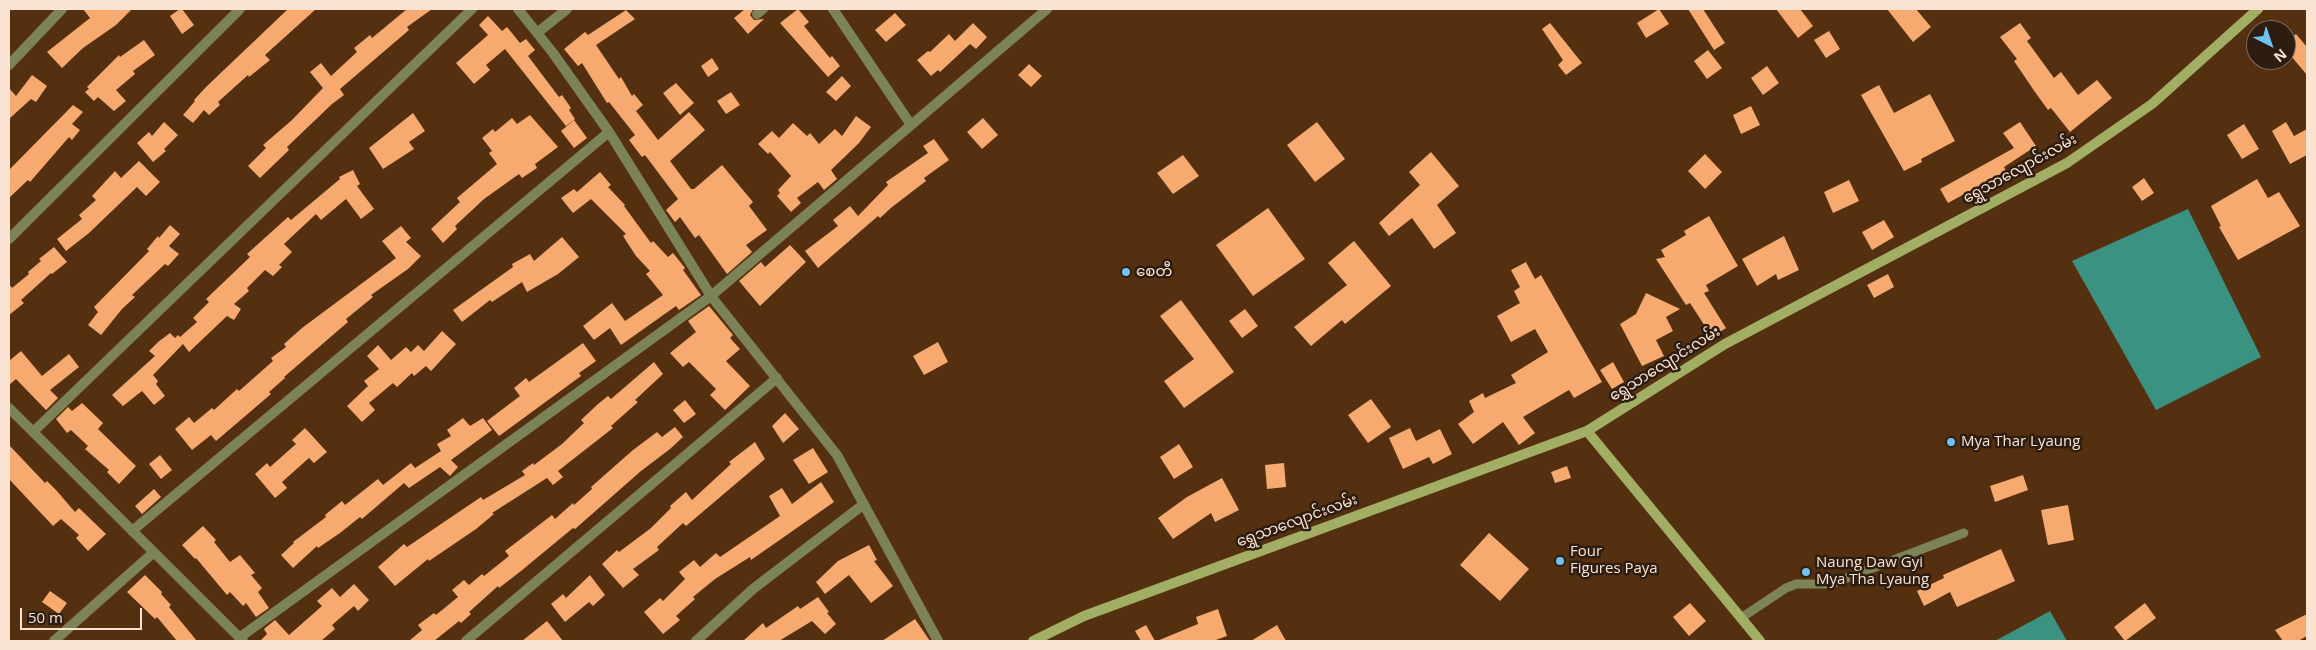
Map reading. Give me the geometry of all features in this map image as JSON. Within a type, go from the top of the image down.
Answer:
[{"type":"street","points":[[9,65],[62,9]]},
{"type":"street","points":[[9,239],[240,9]]},
{"type":"street","points":[[33,432],[472,9]]},
{"type":"street","points":[[518,9],[609,132],[711,296],[837,455],[938,641]]},
{"type":"street","points":[[537,33],[567,9]]},
{"type":"street","points":[[833,9],[911,125]]},
{"type":"street","points":[[9,408],[241,639],[711,296],[1047,9]]},
{"type":"street","name":"ရွှေသာလျောင်းလမ်း","points":[[1033,641],[1084,616],[1587,431],[1725,344],[2067,163],[2152,104],[2258,9]]},
{"type":"street","points":[[132,531],[609,132]]},
{"type":"street","points":[[466,641],[777,378]]},
{"type":"street","points":[[1587,431],[1760,641]]},
{"type":"street","points":[[696,641],[752,589],[864,504]]},
{"type":"street","points":[[54,641],[154,552]]},
{"type":"lane","points":[[1741,618],[1786,588],[1796,584],[1832,584],[1964,533]]},
{"type":"water","points":[[2188,209],[2261,357],[2156,410],[2072,261]]},
{"type":"water","points":[[2050,611],[2067,641],[1995,641]]},
{"type":"building","points":[[83,9],[132,9],[116,25],[83,48],[62,68],[47,52],[90,18]]},
{"type":"building","points":[[182,9],[194,25],[182,34],[170,16]]},
{"type":"building","points":[[288,9],[316,9],[265,55],[270,60],[249,77],[248,75],[218,102],[220,105],[209,115],[204,110],[193,123],[183,115],[206,87]]},
{"type":"building","points":[[407,9],[432,9],[407,27],[409,30],[340,89],[344,95],[287,147],[289,150],[260,178],[248,166],[266,148],[263,145],[292,120],[323,88],[310,72],[321,63],[331,76],[357,52],[354,48],[370,35],[372,38]]},
{"type":"building","points":[[745,9],[753,9],[750,15],[754,20],[764,19],[748,34],[734,18]]},
{"type":"building","points":[[798,9],[809,22],[804,26],[830,58],[832,56],[840,66],[828,77],[780,23]]},
{"type":"building","points":[[1659,9],[1669,24],[1646,38],[1637,23]]},
{"type":"building","points":[[1688,9],[1703,9],[1725,43],[1714,50]]},
{"type":"building","points":[[1776,9],[1800,9],[1813,26],[1798,38]]},
{"type":"building","points":[[1887,9],[1916,9],[1931,27],[1913,42]]},
{"type":"building","points":[[626,10],[635,19],[596,45],[619,79],[621,77],[632,96],[634,94],[643,105],[636,111],[658,140],[689,112],[705,130],[670,161],[691,189],[694,189],[722,165],[753,202],[749,206],[767,230],[746,245],[752,252],[727,274],[699,235],[695,238],[680,217],[675,222],[666,210],[678,199],[645,155],[642,157],[629,140],[635,135],[609,102],[607,103],[582,63],[578,66],[564,49],[585,32],[588,35]]},
{"type":"building","points":[[895,13],[906,25],[886,42],[875,30]]},
{"type":"building","points":[[488,16],[502,31],[507,27],[520,43],[526,39],[535,50],[528,56],[559,97],[562,95],[571,108],[569,110],[575,119],[566,126],[505,49],[486,65],[490,70],[474,84],[456,63],[488,35],[479,25]]},
{"type":"building","points":[[973,23],[987,37],[976,49],[970,44],[940,72],[938,70],[931,76],[917,60],[928,51],[930,52],[949,34],[955,41]]},
{"type":"building","points":[[1550,23],[1582,63],[1566,75],[1558,65],[1563,60],[1542,29]]},
{"type":"building","points":[[2020,23],[2031,38],[2027,41],[2054,78],[2061,72],[2078,95],[2097,80],[2112,98],[2070,132],[2051,108],[2048,110],[2014,61],[2017,59],[2000,37]]},
{"type":"building","points":[[1829,31],[1840,49],[1826,58],[1814,40]]},
{"type":"building","points":[[2296,34],[2307,47],[2307,75],[2296,62]]},
{"type":"building","points":[[144,40],[155,55],[133,71],[135,74],[116,90],[126,101],[114,111],[98,97],[94,101],[85,92],[89,89],[87,87],[119,55],[120,57]]},
{"type":"building","points":[[1708,50],[1722,68],[1707,79],[1694,61]]},
{"type":"building","points":[[712,58],[719,69],[708,77],[701,66]]},
{"type":"building","points":[[1029,64],[1042,76],[1031,87],[1018,75]]},
{"type":"building","points":[[1767,66],[1779,83],[1763,95],[1751,78]]},
{"type":"building","points":[[32,75],[47,86],[36,102],[31,99],[9,119],[9,88],[16,96]]},
{"type":"building","points":[[842,76],[851,86],[836,101],[826,92]]},
{"type":"building","points":[[676,83],[694,103],[680,115],[663,93]]},
{"type":"building","points":[[1879,85],[1894,113],[1930,94],[1955,141],[1921,159],[1922,162],[1904,171],[1861,95]]},
{"type":"building","points":[[731,92],[740,105],[726,114],[717,101]]},
{"type":"building","points":[[73,105],[83,112],[72,124],[80,130],[72,140],[69,137],[30,182],[28,180],[9,198],[9,170]]},
{"type":"building","points":[[1751,106],[1760,125],[1741,134],[1733,115]]},
{"type":"building","points":[[413,113],[425,131],[409,142],[414,149],[383,169],[369,148]]},
{"type":"building","points":[[530,115],[558,147],[535,164],[537,168],[522,178],[519,174],[484,199],[455,226],[457,229],[443,243],[431,229],[460,202],[457,198],[497,164],[489,153],[492,151],[482,138],[493,129],[495,132],[512,118],[517,124]]},
{"type":"building","points":[[856,116],[871,127],[859,143],[831,170],[837,179],[824,190],[818,182],[797,198],[801,203],[791,212],[777,196],[780,193],[778,190],[791,176],[770,152],[768,154],[758,144],[772,131],[779,138],[793,123],[807,136],[810,133],[819,144],[835,129],[842,136]]},
{"type":"building","points":[[983,118],[998,135],[982,149],[967,132]]},
{"type":"building","points":[[574,120],[587,138],[574,148],[561,131]]},
{"type":"building","points":[[164,122],[178,135],[164,149],[166,151],[153,162],[137,143],[149,132],[152,136]]},
{"type":"building","points":[[1317,122],[1345,159],[1315,182],[1287,145]]},
{"type":"building","points":[[2020,122],[2036,146],[2004,167],[2006,171],[1948,203],[1940,189],[2014,148],[2003,133]]},
{"type":"building","points":[[2286,122],[2294,136],[2307,129],[2307,155],[2290,164],[2272,131]]},
{"type":"building","points":[[2244,124],[2259,149],[2242,159],[2227,135]]},
{"type":"building","points":[[934,139],[949,160],[924,178],[926,181],[880,218],[878,216],[818,268],[805,251],[838,226],[833,220],[850,206],[858,216],[888,185],[886,182],[928,153],[923,146]]},
{"type":"building","points":[[1431,152],[1459,186],[1437,205],[1456,233],[1434,249],[1412,218],[1389,236],[1379,223],[1420,185],[1409,172]]},
{"type":"building","points":[[1705,154],[1722,172],[1705,189],[1688,171]]},
{"type":"building","points":[[1183,155],[1199,176],[1173,194],[1157,173]]},
{"type":"building","points":[[139,161],[160,182],[146,196],[137,187],[89,233],[66,251],[57,239],[82,219],[79,215],[96,200],[92,196],[115,171],[121,178]]},
{"type":"building","points":[[353,170],[360,184],[357,186],[374,209],[361,219],[346,199],[321,220],[316,214],[284,244],[292,252],[279,265],[282,267],[273,276],[265,270],[247,288],[249,291],[234,304],[241,309],[234,320],[227,316],[189,352],[183,344],[153,375],[158,381],[156,384],[165,396],[154,405],[142,391],[123,406],[112,395],[155,356],[149,351],[158,342],[170,333],[175,338],[178,335],[180,337],[197,322],[193,318],[209,302],[206,299],[250,257],[247,254],[288,217],[291,220],[340,179],[339,177]]},
{"type":"building","points":[[600,172],[611,185],[608,187],[625,205],[651,243],[653,241],[668,257],[673,253],[685,268],[683,270],[701,295],[679,310],[676,306],[621,345],[610,328],[594,340],[583,326],[612,303],[625,321],[663,295],[646,274],[650,271],[636,256],[623,236],[626,234],[591,199],[573,213],[561,198],[574,189],[577,192]]},
{"type":"building","points":[[2144,178],[2154,193],[2142,201],[2132,187]]},
{"type":"building","points":[[2257,179],[2268,198],[2279,192],[2300,226],[2238,260],[2219,227],[2221,226],[2211,206]]},
{"type":"building","points":[[1849,180],[1859,201],[1833,213],[1824,192]]},
{"type":"building","points":[[1268,208],[1305,259],[1253,296],[1216,245]]},
{"type":"building","points":[[1709,216],[1738,266],[1706,285],[1709,291],[1704,293],[1726,328],[1712,337],[1690,303],[1686,305],[1656,259],[1665,257],[1661,250],[1686,235],[1684,231]]},
{"type":"building","points":[[1884,220],[1894,237],[1872,250],[1862,232]]},
{"type":"building","points":[[170,225],[180,234],[169,246],[179,254],[168,266],[165,264],[132,295],[135,297],[122,309],[101,335],[88,325],[98,312],[94,307],[149,251],[147,249]]},
{"type":"building","points":[[401,226],[411,238],[406,242],[421,256],[408,269],[371,295],[373,297],[346,319],[348,322],[284,377],[269,392],[271,394],[216,441],[211,435],[192,450],[175,429],[189,417],[194,423],[212,408],[214,410],[237,389],[239,391],[273,361],[271,358],[286,347],[284,344],[302,328],[396,258],[382,241]]},
{"type":"building","points":[[1784,236],[1799,270],[1778,280],[1776,274],[1757,286],[1742,259]]},
{"type":"building","points":[[562,237],[579,257],[558,274],[527,292],[522,282],[492,302],[490,300],[462,322],[453,310],[513,267],[512,264],[530,254],[534,261]]},
{"type":"building","points":[[1354,241],[1391,286],[1345,324],[1342,320],[1311,346],[1294,327],[1347,285],[1328,263]]},
{"type":"building","points":[[790,245],[806,262],[760,306],[739,281],[761,262],[765,267]]},
{"type":"building","points":[[54,247],[67,262],[51,273],[21,300],[24,303],[9,315],[9,284],[12,288],[29,274],[28,272],[41,261],[39,259]]},
{"type":"building","points":[[1526,262],[1535,279],[1541,275],[1602,382],[1574,398],[1569,390],[1523,417],[1535,433],[1519,445],[1503,422],[1473,444],[1458,424],[1474,412],[1469,401],[1483,393],[1485,398],[1516,383],[1511,375],[1548,352],[1535,329],[1511,342],[1497,316],[1520,303],[1514,291],[1520,287],[1511,270]]},
{"type":"building","points":[[1888,274],[1894,287],[1874,298],[1867,285]]},
{"type":"building","points":[[1646,293],[1680,309],[1666,317],[1673,331],[1656,340],[1664,356],[1642,366],[1620,324],[1636,314]]},
{"type":"building","points":[[1181,300],[1234,372],[1184,408],[1164,381],[1194,359],[1160,316]]},
{"type":"building","points":[[709,306],[733,335],[730,338],[740,349],[726,361],[750,386],[725,410],[710,395],[716,389],[689,362],[683,367],[670,353],[696,332],[688,321]]},
{"type":"building","points":[[1245,309],[1258,326],[1242,338],[1229,321]]},
{"type":"building","points":[[442,331],[456,344],[431,371],[426,366],[414,376],[412,373],[397,387],[393,383],[369,403],[375,410],[362,422],[347,406],[368,386],[364,381],[379,369],[367,356],[378,345],[391,360],[406,347],[411,352],[418,345],[424,351]]},
{"type":"building","points":[[938,342],[948,362],[924,375],[913,356]]},
{"type":"building","points":[[583,343],[596,361],[579,373],[581,376],[499,436],[487,421],[520,396],[514,388],[526,378],[529,382]]},
{"type":"building","points":[[21,351],[42,376],[69,354],[79,367],[50,390],[58,398],[46,410],[16,379],[9,385],[9,361]]},
{"type":"building","points":[[654,362],[663,374],[635,400],[638,402],[611,426],[613,428],[558,471],[563,477],[553,485],[547,478],[492,513],[494,514],[476,529],[429,561],[428,559],[395,586],[378,567],[404,544],[407,547],[481,497],[483,500],[525,475],[522,471],[533,463],[534,465],[562,444],[584,423],[581,420],[598,404],[608,396],[611,399]]},
{"type":"building","points":[[1613,362],[1624,382],[1612,389],[1600,370]]},
{"type":"building","points":[[1371,399],[1391,427],[1368,443],[1348,415]]},
{"type":"building","points":[[685,400],[696,414],[684,423],[673,410]]},
{"type":"building","points":[[82,403],[103,423],[98,429],[136,466],[119,484],[107,472],[109,470],[85,449],[88,446],[71,430],[67,433],[56,419],[68,407],[72,411]]},
{"type":"building","points":[[785,413],[799,429],[783,443],[772,426]]},
{"type":"building","points":[[463,418],[470,426],[483,418],[492,430],[451,460],[458,467],[450,476],[440,467],[409,488],[404,483],[362,519],[360,517],[318,548],[317,546],[293,568],[281,555],[293,542],[326,517],[325,515],[342,501],[345,505],[378,479],[383,485],[411,463],[415,468],[441,451],[437,444],[451,436],[447,430]]},
{"type":"building","points":[[675,427],[683,437],[670,449],[641,471],[575,529],[573,528],[499,588],[498,586],[469,612],[471,614],[461,623],[459,621],[434,641],[409,641],[422,630],[418,625],[434,613],[436,615],[458,597],[452,590],[464,580],[469,585],[482,574],[484,576],[509,556],[505,551],[552,515],[555,519],[573,503],[574,505],[592,489],[591,487],[633,450],[657,432],[662,437]]},
{"type":"building","points":[[305,428],[327,452],[314,463],[309,458],[282,482],[287,488],[275,498],[255,474],[267,463],[270,467],[296,444],[292,440]]},
{"type":"building","points":[[1410,428],[1416,441],[1440,429],[1452,454],[1433,464],[1429,457],[1403,469],[1389,438]]},
{"type":"building","points":[[755,442],[765,459],[686,526],[683,523],[657,547],[659,550],[633,569],[639,575],[623,588],[602,564],[617,550],[619,552],[651,528],[671,508],[670,506],[686,492],[692,500],[731,464],[729,462]]},
{"type":"building","points":[[1179,444],[1193,467],[1174,479],[1160,457]]},
{"type":"building","points":[[9,445],[45,483],[47,481],[56,490],[75,512],[79,508],[106,534],[88,551],[76,538],[79,535],[61,519],[53,526],[9,479]]},
{"type":"building","points":[[813,448],[828,472],[809,484],[793,460]]},
{"type":"building","points":[[160,455],[172,470],[161,479],[149,464]]},
{"type":"building","points":[[1284,463],[1286,487],[1267,489],[1265,465]]},
{"type":"building","points":[[1567,466],[1571,478],[1555,483],[1551,472]]},
{"type":"building","points":[[2023,475],[2028,490],[1995,502],[1990,486]]},
{"type":"building","points":[[1222,478],[1239,510],[1215,522],[1211,513],[1173,539],[1158,518],[1187,497]]},
{"type":"building","points":[[821,482],[834,502],[751,560],[750,557],[715,579],[693,597],[695,599],[676,616],[680,620],[663,634],[644,612],[660,598],[663,601],[685,579],[679,572],[694,560],[700,567],[716,553],[720,557],[780,516],[769,496],[782,488],[792,504]]},
{"type":"building","points":[[154,489],[161,497],[142,514],[135,506]]},
{"type":"building","points":[[2068,505],[2074,540],[2048,545],[2041,510]]},
{"type":"building","points":[[203,526],[216,540],[214,542],[230,562],[240,555],[255,573],[251,575],[262,588],[258,592],[269,608],[256,617],[246,603],[243,606],[230,592],[227,595],[196,558],[182,545]]},
{"type":"building","points":[[1489,533],[1529,569],[1500,601],[1460,565]]},
{"type":"building","points":[[869,545],[877,560],[874,561],[893,586],[871,603],[849,575],[825,594],[816,582],[838,561]]},
{"type":"building","points":[[2001,549],[2015,581],[1957,607],[1950,592],[1924,606],[1917,591],[1944,578],[1943,575]]},
{"type":"building","points":[[145,575],[162,592],[161,594],[171,605],[169,607],[197,641],[177,641],[157,617],[155,619],[127,592]]},
{"type":"building","points":[[590,575],[605,595],[593,606],[589,602],[565,622],[551,604],[563,594],[566,598]]},
{"type":"building","points":[[354,584],[369,600],[358,611],[354,606],[332,625],[335,629],[321,641],[260,641],[267,634],[264,629],[275,620],[289,635],[322,606],[317,601],[332,588],[340,597]]},
{"type":"building","points":[[50,591],[67,603],[59,614],[42,602]]},
{"type":"building","points":[[818,597],[836,624],[825,634],[812,621],[779,641],[743,641],[763,623],[766,628],[798,606],[800,609]]},
{"type":"building","points":[[1690,603],[1706,621],[1689,636],[1673,617]]},
{"type":"building","points":[[2145,603],[2156,618],[2125,641],[2114,627]]},
{"type":"building","points":[[1218,609],[1227,636],[1213,641],[1157,641],[1198,624],[1196,617]]},
{"type":"building","points":[[2307,614],[2307,636],[2298,641],[2283,641],[2275,630]]},
{"type":"building","points":[[915,619],[930,641],[882,641]]},
{"type":"building","points":[[547,621],[563,641],[522,641]]},
{"type":"building","points":[[1146,625],[1155,641],[1141,641],[1135,631]]},
{"type":"building","points":[[1277,625],[1286,641],[1251,641]]},
{"type":"place","name":"စေတီ","points":[[1126,272]]},
{"type":"place","name":"Mya Thar Lyaung","points":[[1951,442]]},
{"type":"place","name":"Four Figures Paya","points":[[1560,561]]},
{"type":"place","name":"Naung Daw Gyi Mya Tha Lyaung","points":[[1806,572]]}]
